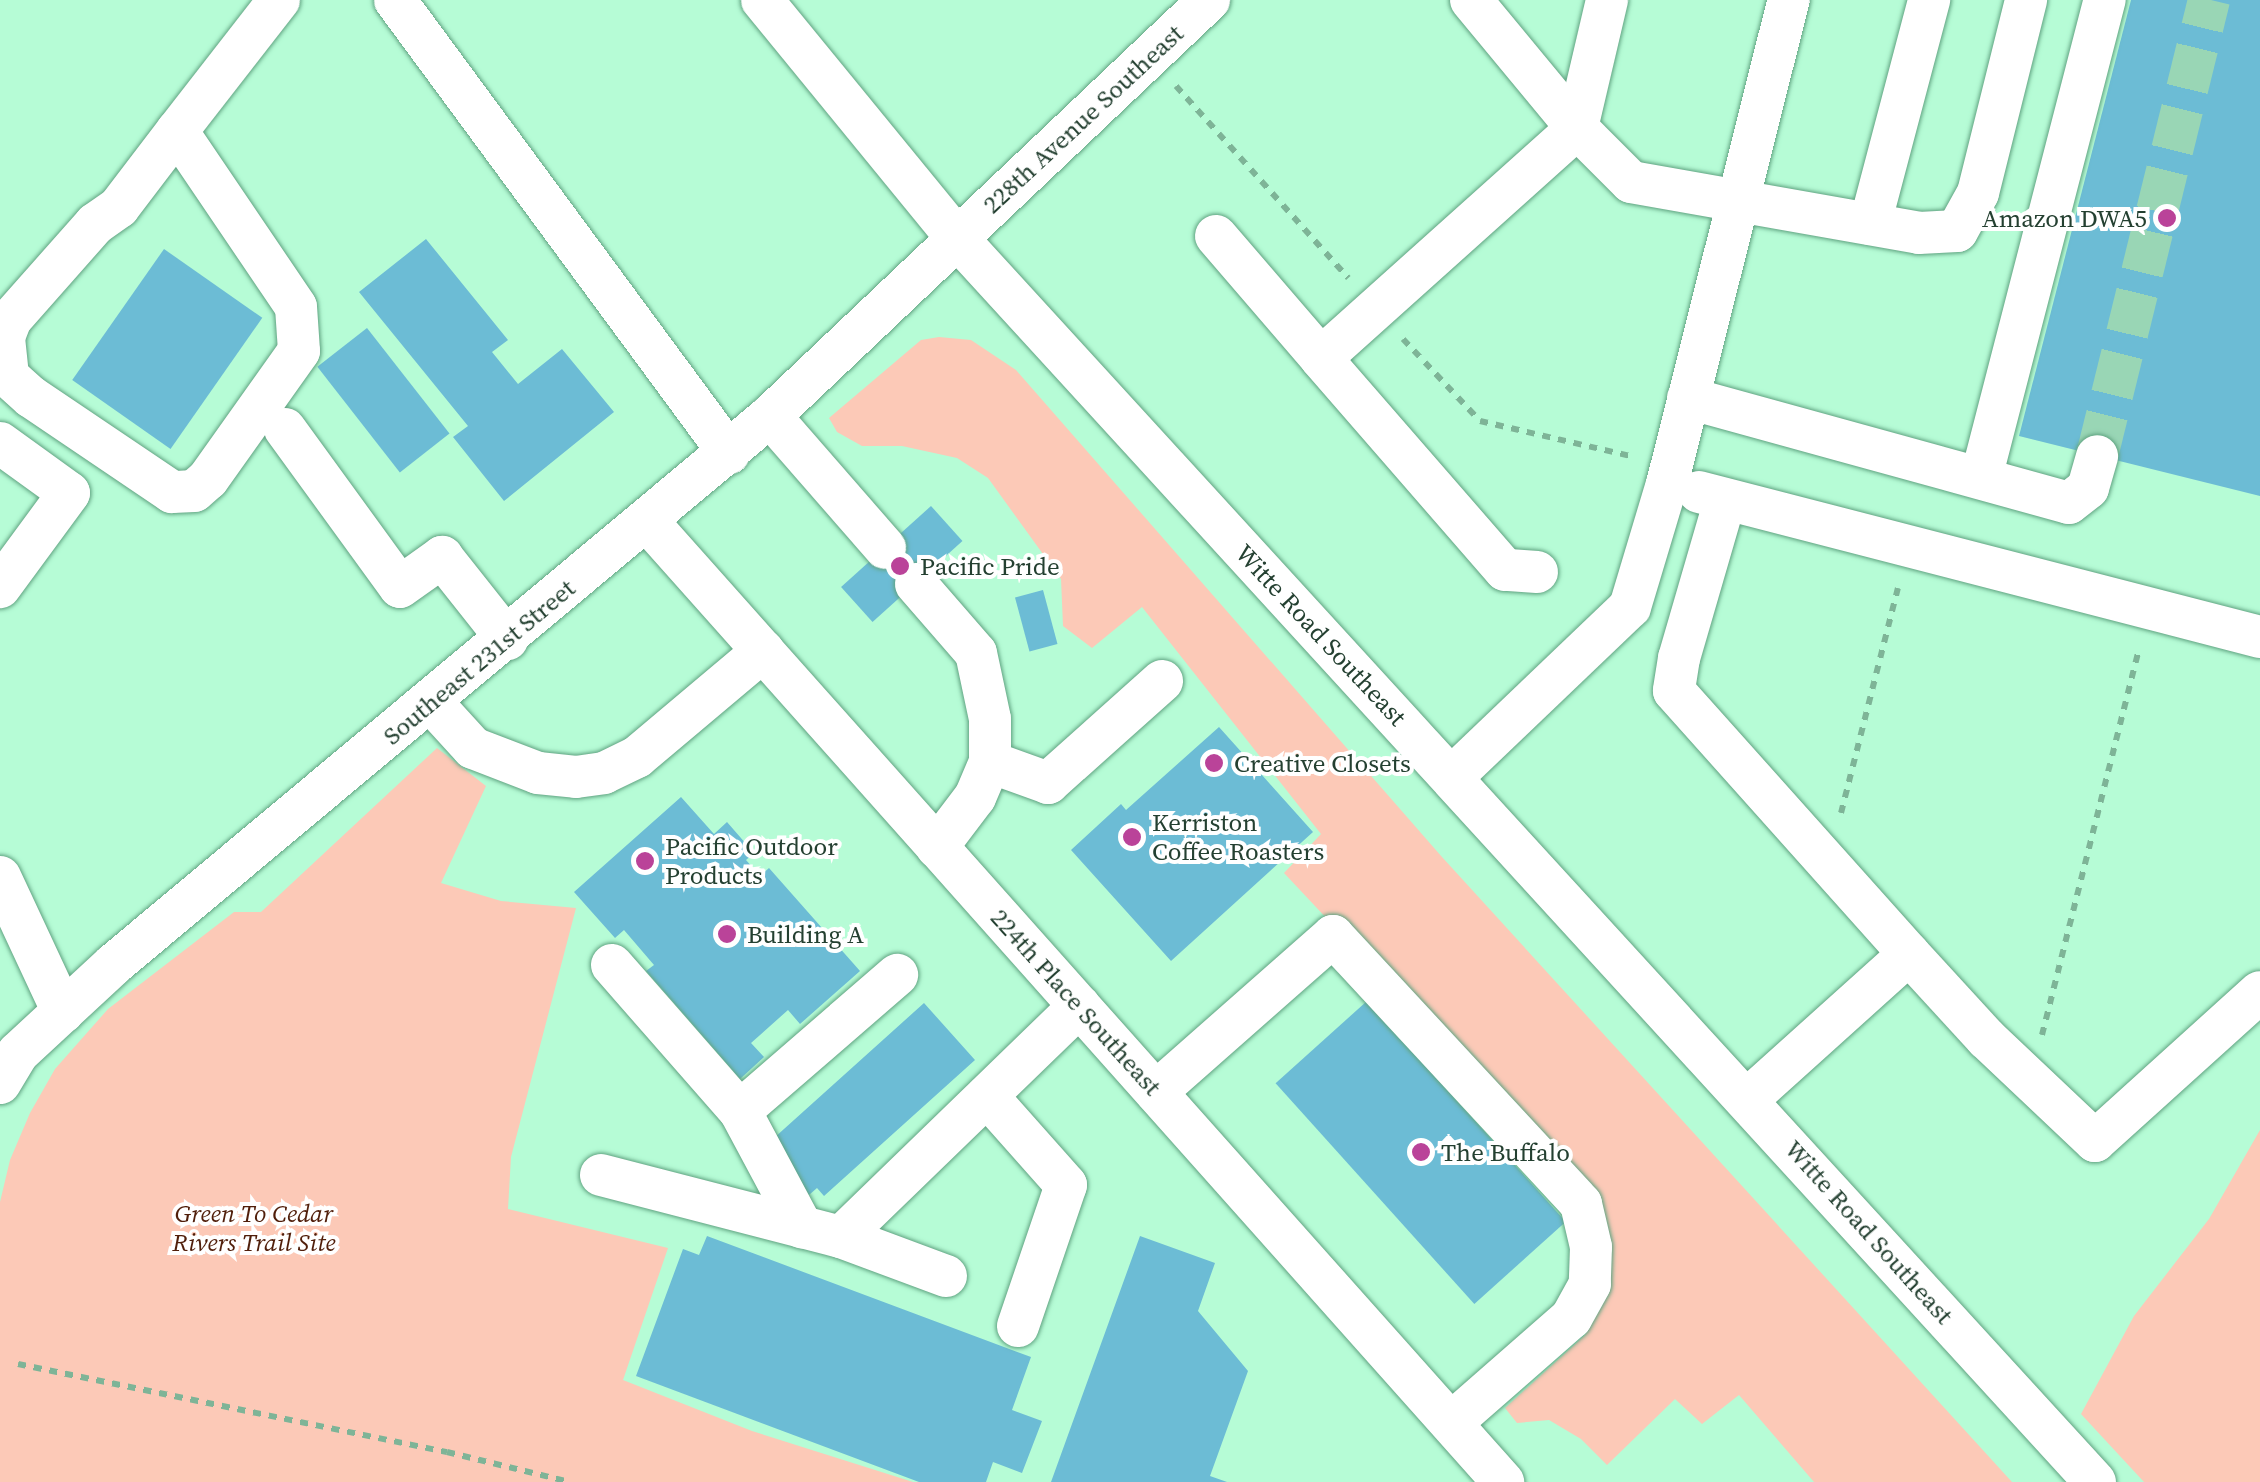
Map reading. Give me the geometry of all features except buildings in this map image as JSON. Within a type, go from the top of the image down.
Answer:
[{"type":"street","points":[[177,132],[296,307],[299,350],[208,479],[194,491],[172,492],[8,376],[4,337],[10,319],[95,224],[119,207],[279,0]]},
{"type":"street","points":[[395,0],[729,452]]},
{"type":"street","name":"Witte Road Southeast","points":[[762,0],[957,238],[2095,1482]]},
{"type":"street","name":"228th Avenue Southeast","points":[[957,238],[1209,0]]},
{"type":"street","points":[[1471,0],[1577,128],[1631,182],[1737,204],[1918,232],[1957,231],[1978,194],[2026,0]]},
{"type":"street","points":[[1321,358],[1577,128],[1608,0]]},
{"type":"street","points":[[1452,777],[1630,607],[1666,484],[1789,0]]},
{"type":"street","points":[[1870,224],[1929,0]]},
{"type":"street","points":[[1980,478],[2105,0]]},
{"type":"street","points":[[1216,236],[1505,570],[1537,572]]},
{"type":"street","name":"Southeast 231st Street","points":[[0,1083],[18,1053],[114,964],[648,522],[770,416],[957,238]]},
{"type":"street","points":[[1688,398],[2069,502],[2088,488],[2096,456]]},
{"type":"street","points":[[770,416],[885,548]]},
{"type":"street","points":[[285,429],[400,587],[442,556],[507,639]]},
{"type":"street","points":[[0,443],[69,494],[0,587]]},
{"type":"street","points":[[1666,484],[2260,637]]},
{"type":"street","points":[[1725,500],[1678,658],[1674,692],[1909,954],[2095,1141],[2260,992]]},
{"type":"street","name":"224th Place Southeast","points":[[648,522],[1504,1482]]},
{"type":"street","points":[[916,584],[976,653],[990,719],[990,762],[976,797],[938,847]]},
{"type":"street","points":[[431,702],[472,748],[538,774],[576,778],[604,773],[636,757],[762,651]]},
{"type":"street","points":[[990,762],[1048,783],[1162,680]]},
{"type":"street","points":[[0,877],[63,1012]]},
{"type":"street","points":[[1156,1092],[1333,936],[1580,1204],[1591,1247],[1590,1284],[1571,1318],[1451,1423]]},
{"type":"street","points":[[1748,1099],[1909,954]]},
{"type":"street","points":[[612,964],[740,1111],[822,1232]]},
{"type":"street","points":[[740,1111],[898,976]]},
{"type":"street","points":[[822,1232],[987,1096],[1079,1006]]},
{"type":"street","points":[[987,1096],[1066,1185],[1018,1326]]},
{"type":"street","points":[[602,1175],[822,1232],[946,1276]]},
{"type":"path","points":[[1829,863],[1908,547]]},
{"type":"path","points":[[2031,1080],[2149,608]]},
{"type":"path","points":[[18,1364],[448,1452],[570,1482]]},
{"type":"green space","points":[[921,340],[971,340],[1016,370],[1442,857],[2012,1482],[1814,1482],[1739,1395],[1702,1424],[1675,1399],[1607,1465],[1581,1439],[1549,1420],[1517,1423],[1505,1408],[1585,1335],[1603,1297],[1592,1201],[1284,873],[1321,834],[1142,607],[1092,648],[1063,626],[1061,579],[988,478],[957,458],[902,446],[862,446],[837,432],[829,418]]},
{"type":"green space","name":"Green To Cedar Rivers Trail Site","points":[[437,748],[486,786],[441,883],[501,901],[576,908],[511,1157],[508,1209],[668,1248],[623,1380],[752,1431],[913,1482],[0,1482],[0,1202],[10,1160],[55,1069],[108,1009],[234,912],[261,912]]},
{"type":"green space","points":[[2260,1130],[2260,1482],[2144,1482],[2081,1414],[2134,1316],[2209,1219]]},
{"type":"tunnel","points":[[2097,456],[2209,0]]},
{"type":"place","name":"Amazon DWA5","points":[[2167,218]]},
{"type":"place","name":"Pacific Pride","points":[[900,566]]},
{"type":"place","name":"Creative Closets","points":[[1214,763]]},
{"type":"place","name":"Kerriston Coffee Roasters","points":[[1132,837]]},
{"type":"place","name":"Pacific Outdoor Products","points":[[645,861]]},
{"type":"place","name":"Building A","points":[[727,934]]},
{"type":"place","name":"The Buffalo","points":[[1421,1152]]}]
